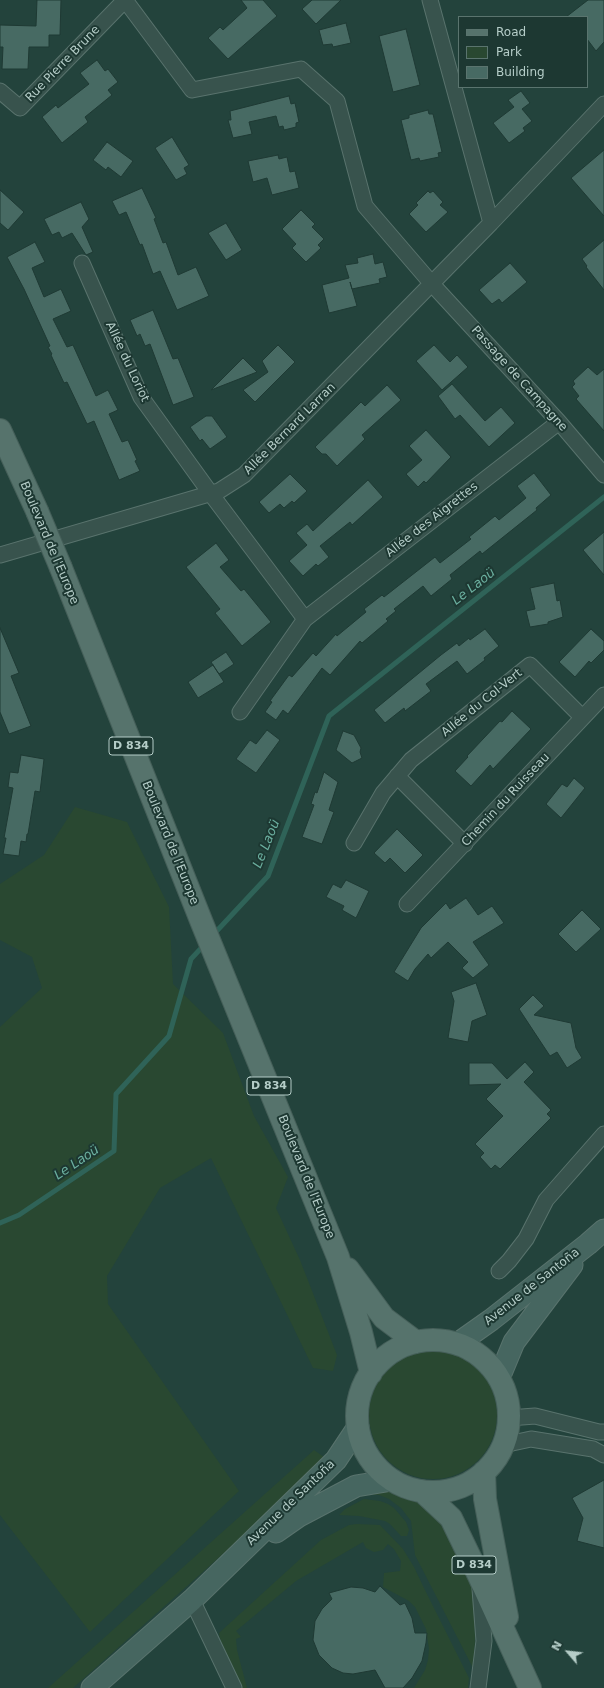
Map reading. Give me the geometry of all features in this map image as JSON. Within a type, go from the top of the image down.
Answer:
[{"type":"main road","name":"Boulevard de l'Europe","points":[[0,430],[61,568],[202,923],[338,1257],[361,1332],[371,1373]]},
{"type":"main road","name":"Avenue de Santoña","points":[[457,1344],[491,1320],[604,1230]]},
{"type":"main road","name":"Avenue de Santoña","points":[[499,1378],[514,1342],[588,1244]]},
{"type":"main road","name":"Boulevard de l'Europe","points":[[338,1257],[384,1318],[416,1342]]},
{"type":"main road","points":[[430,1340],[457,1344],[469,1349],[481,1357],[499,1378],[504,1391],[509,1418],[503,1445],[495,1460],[484,1472],[470,1482],[439,1492],[422,1491],[406,1487],[392,1480],[376,1466],[364,1448],[358,1427],[357,1413],[359,1399],[364,1385],[371,1373],[390,1353],[416,1342],[430,1340]]},
{"type":"main road","name":"Avenue de Santoña","points":[[92,1688],[192,1600],[336,1460],[358,1427]]},
{"type":"main road","name":"D 834","points":[[484,1472],[485,1499],[513,1649]]},
{"type":"main road","name":"Avenue de Santoña","points":[[219,1574],[299,1516],[356,1486],[392,1480]]},
{"type":"main road","name":"D 834","points":[[422,1491],[451,1518],[480,1576],[530,1688]]},
{"type":"street","name":"Rue Pierre Brune","points":[[0,91],[20,108],[125,0]]},
{"type":"street","name":"Passage de Campagne","points":[[125,0],[192,90],[301,69],[337,101],[365,206],[432,284],[559,422],[604,475]]},
{"type":"street","points":[[430,0],[491,223]]},
{"type":"street","name":"Allée Bernard Larran","points":[[0,555],[211,494],[244,476],[432,284],[604,104]]},
{"type":"street","name":"Allée du Loriot","points":[[82,264],[141,397],[211,494]]},
{"type":"street","name":"Allée des Aigrettes","points":[[240,712],[305,619],[559,422]]},
{"type":"street","points":[[211,494],[305,619]]},
{"type":"street","name":"Allée du Col-Vert","points":[[354,843],[383,793],[411,760],[530,664],[582,717]]},
{"type":"street","name":"Chemin du Ruisseau","points":[[407,904],[582,717],[604,696]]},
{"type":"street","points":[[396,776],[464,844]]},
{"type":"street","points":[[499,1271],[526,1239],[546,1200],[604,1134]]},
{"type":"street","points":[[509,1418],[535,1416],[604,1432]]},
{"type":"street","points":[[503,1445],[531,1438],[593,1449],[604,1455]]},
{"type":"street","points":[[478,1688],[484,1641],[480,1576]]},
{"type":"street","points":[[192,1600],[234,1688]]},
{"type":"green space","points":[[75,807],[127,822],[169,907],[173,984],[223,1033],[254,1116],[288,1177],[276,1208],[300,1260],[337,1355],[333,1371],[313,1368],[211,1158],[160,1188],[107,1276],[108,1304],[239,1491],[90,1632],[0,1515],[0,1027],[42,988],[32,957],[0,940],[0,884],[44,855]]},
{"type":"green space","points":[[433,1351],[457,1356],[478,1370],[492,1391],[497,1415],[492,1439],[478,1460],[457,1474],[433,1479],[409,1474],[388,1460],[374,1439],[369,1415],[374,1391],[388,1370],[409,1356]]},
{"type":"green space","points":[[314,1450],[328,1460],[73,1688],[48,1688]]},
{"type":"green space","points":[[377,1491],[389,1492],[420,1501],[440,1516],[474,1594],[475,1641],[473,1668],[415,1555],[411,1521],[401,1508],[389,1499],[379,1495],[367,1494]]},
{"type":"green space","points":[[364,1499],[380,1501],[394,1508],[406,1522],[409,1530],[407,1536],[401,1536],[390,1524],[385,1521],[359,1516],[339,1515],[345,1509]]},
{"type":"green space","points":[[349,1525],[380,1525],[403,1549],[414,1567],[469,1678],[468,1688],[414,1688],[425,1670],[428,1660],[429,1649],[426,1629],[415,1607],[409,1601],[383,1587],[384,1573],[400,1571],[401,1561],[394,1549],[388,1544],[383,1550],[374,1552],[366,1548],[363,1542],[296,1581],[236,1631],[241,1637],[236,1639],[237,1650],[247,1688],[240,1688],[220,1639],[219,1633],[321,1540]]},
{"type":"building","points":[[37,0],[61,0],[60,35],[49,35],[49,47],[29,47],[28,69],[2,69],[3,47],[0,47],[0,25],[36,26]]},
{"type":"building","points":[[241,0],[263,0],[277,16],[228,59],[208,38],[220,27],[223,30],[247,8]]},
{"type":"building","points":[[312,0],[341,0],[316,24],[302,9]]},
{"type":"building","points":[[588,0],[604,0],[604,42],[596,51],[588,40],[588,16],[567,16]]},
{"type":"building","points":[[346,23],[351,43],[333,47],[332,44],[323,45],[319,30]]},
{"type":"building","points":[[406,29],[420,85],[393,92],[379,36]]},
{"type":"building","points":[[97,60],[105,71],[108,69],[118,82],[108,90],[112,95],[85,117],[88,122],[62,143],[42,117],[56,105],[58,108],[89,84],[80,73]]},
{"type":"building","points":[[521,91],[530,103],[522,109],[532,121],[523,128],[525,131],[509,143],[493,123],[514,107],[508,100]]},
{"type":"building","points":[[289,96],[291,104],[295,103],[299,122],[296,123],[296,127],[284,130],[283,126],[279,127],[276,116],[249,122],[252,134],[233,138],[228,120],[231,120],[230,111]]},
{"type":"building","points":[[428,110],[429,114],[433,114],[442,152],[438,153],[439,157],[420,161],[419,158],[411,160],[401,120],[409,118],[409,115]]},
{"type":"building","points":[[172,137],[189,165],[184,168],[187,174],[176,180],[155,148]]},
{"type":"building","points":[[107,142],[133,161],[121,177],[108,167],[106,170],[93,160]]},
{"type":"building","points":[[604,150],[604,216],[571,178]]},
{"type":"building","points":[[278,155],[279,159],[287,157],[290,172],[295,171],[299,188],[272,195],[267,178],[253,182],[248,161]]},
{"type":"building","points":[[142,188],[156,218],[154,219],[163,243],[166,242],[178,275],[196,267],[209,296],[177,310],[160,271],[153,274],[142,244],[140,245],[126,212],[119,215],[112,201]]},
{"type":"building","points":[[0,190],[24,212],[8,230],[0,223]]},
{"type":"building","points":[[428,191],[430,193],[433,191],[443,202],[440,205],[448,212],[426,232],[409,214],[418,205],[416,203]]},
{"type":"building","points":[[81,202],[89,219],[82,227],[93,252],[86,255],[72,233],[62,238],[59,232],[52,235],[44,219]]},
{"type":"building","points":[[301,210],[315,224],[312,227],[324,239],[318,245],[321,248],[306,262],[292,248],[296,244],[282,229]]},
{"type":"building","points":[[226,223],[242,250],[226,260],[208,233]]},
{"type":"building","points":[[604,240],[604,290],[586,267],[587,266],[582,259]]},
{"type":"building","points":[[35,242],[45,262],[32,268],[44,297],[61,289],[71,311],[53,319],[67,347],[73,345],[96,396],[108,390],[118,410],[109,414],[122,442],[128,440],[137,460],[135,461],[140,471],[119,480],[94,421],[87,424],[67,382],[64,383],[51,355],[52,354],[48,347],[50,346],[24,289],[7,257]]},
{"type":"building","points":[[373,254],[375,264],[383,262],[387,277],[379,279],[380,283],[352,289],[357,306],[329,313],[322,285],[349,278],[345,265],[358,263],[357,258]]},
{"type":"building","points":[[510,263],[527,282],[502,303],[499,299],[492,304],[479,290]]},
{"type":"building","points":[[153,310],[173,359],[178,358],[194,397],[173,405],[150,344],[145,346],[140,334],[137,336],[130,320]]},
{"type":"building","points":[[278,345],[295,362],[255,402],[243,390],[268,372],[262,361]]},
{"type":"building","points":[[434,345],[450,362],[457,355],[468,367],[442,390],[416,361]]},
{"type":"building","points":[[243,358],[257,372],[211,390]]},
{"type":"building","points":[[588,367],[597,375],[604,369],[604,431],[576,399],[579,396],[572,387],[575,384],[573,381]]},
{"type":"building","points":[[452,384],[485,421],[501,407],[515,423],[489,447],[460,415],[455,419],[438,396]]},
{"type":"building","points":[[387,385],[401,400],[362,435],[365,439],[337,466],[326,454],[322,454],[315,447],[361,402],[365,406]]},
{"type":"building","points":[[206,416],[212,416],[227,437],[210,449],[202,439],[200,441],[190,427]]},
{"type":"building","points":[[426,430],[451,457],[426,483],[424,481],[418,487],[406,474],[422,460],[409,446]]},
{"type":"building","points":[[534,473],[551,495],[536,508],[537,510],[482,554],[480,551],[450,575],[452,579],[431,596],[423,586],[394,609],[396,611],[386,619],[388,621],[362,643],[360,641],[330,675],[322,668],[288,714],[283,710],[276,720],[265,712],[272,702],[270,701],[289,675],[292,677],[313,653],[316,656],[336,634],[337,636],[366,612],[364,609],[382,595],[384,597],[435,557],[440,563],[471,539],[469,537],[495,516],[499,520],[526,498],[517,486]]},
{"type":"building","points":[[290,474],[307,491],[294,503],[292,501],[284,508],[280,504],[269,513],[259,502]]},
{"type":"building","points":[[368,480],[383,497],[352,525],[350,522],[320,546],[329,557],[318,566],[316,564],[303,576],[289,561],[307,545],[296,533],[307,524],[313,531]]},
{"type":"building","points":[[604,532],[604,575],[583,550]]},
{"type":"building","points":[[216,543],[229,560],[220,567],[241,591],[244,589],[271,622],[242,646],[215,613],[220,609],[186,567]]},
{"type":"building","points":[[554,583],[557,601],[560,600],[563,617],[548,622],[548,624],[530,627],[526,611],[535,609],[530,588]]},
{"type":"building","points":[[0,628],[19,673],[11,676],[31,726],[9,734],[0,712]]},
{"type":"building","points":[[485,629],[499,646],[484,658],[485,660],[467,674],[457,661],[426,684],[431,691],[405,711],[404,708],[385,723],[374,710],[457,643],[459,646],[469,638],[470,640]]},
{"type":"building","points":[[591,629],[604,641],[604,650],[591,663],[589,661],[575,677],[559,662]]},
{"type":"building","points":[[226,652],[234,664],[219,674],[211,662]]},
{"type":"building","points":[[213,665],[224,682],[198,698],[188,682]]},
{"type":"building","points":[[512,711],[531,729],[493,769],[490,765],[471,786],[455,771],[500,721],[502,722]]},
{"type":"building","points":[[267,730],[280,740],[256,773],[236,759],[250,740],[256,744]]},
{"type":"building","points":[[343,731],[354,735],[361,748],[360,752],[362,758],[352,763],[336,750]]},
{"type":"building","points":[[21,755],[44,759],[40,792],[35,791],[28,834],[26,842],[21,841],[19,856],[3,854],[6,838],[4,838],[13,788],[8,787],[10,772],[18,773]]},
{"type":"building","points":[[324,772],[338,782],[329,810],[334,812],[322,844],[302,837],[314,805],[311,804],[315,792],[317,793]]},
{"type":"building","points":[[574,778],[585,788],[561,818],[546,804],[562,784],[567,787]]},
{"type":"building","points":[[397,829],[423,855],[405,873],[390,858],[385,863],[374,853]]},
{"type":"building","points":[[346,880],[369,891],[356,918],[342,910],[344,906],[326,897],[333,884],[341,888]]},
{"type":"building","points":[[466,898],[478,915],[492,906],[504,923],[473,942],[489,965],[473,978],[462,968],[468,962],[448,942],[431,958],[428,954],[415,969],[408,981],[394,972],[421,928],[446,903],[450,909]]},
{"type":"building","points":[[582,910],[601,929],[576,952],[558,934]]},
{"type":"building","points":[[476,983],[487,1015],[472,1021],[468,1042],[448,1038],[454,1001],[451,992]]},
{"type":"building","points":[[533,995],[544,1006],[534,1015],[571,1023],[576,1048],[582,1058],[567,1068],[557,1052],[550,1056],[519,1009]]},
{"type":"building","points":[[525,1062],[534,1072],[524,1082],[551,1110],[547,1114],[551,1118],[500,1169],[495,1165],[491,1169],[480,1157],[484,1153],[475,1144],[503,1116],[486,1099],[501,1084],[469,1085],[469,1063],[492,1063],[507,1079]]},
{"type":"building","points":[[604,1480],[604,1548],[577,1541],[583,1518],[572,1498]]},
{"type":"building","points":[[380,1586],[400,1605],[405,1603],[412,1618],[415,1633],[427,1633],[422,1661],[412,1678],[403,1688],[385,1688],[375,1670],[353,1674],[343,1673],[332,1668],[319,1655],[313,1640],[315,1621],[322,1609],[332,1599],[329,1593],[351,1587],[363,1588],[375,1592]]},
{"type":"waterway","name":"Le Laoü","points":[[213,935],[268,876],[329,716],[604,497]]},
{"type":"waterway","name":"Le Laoü","points":[[0,1223],[19,1215],[114,1151],[116,1094],[169,1036],[191,959],[205,944]]}]
